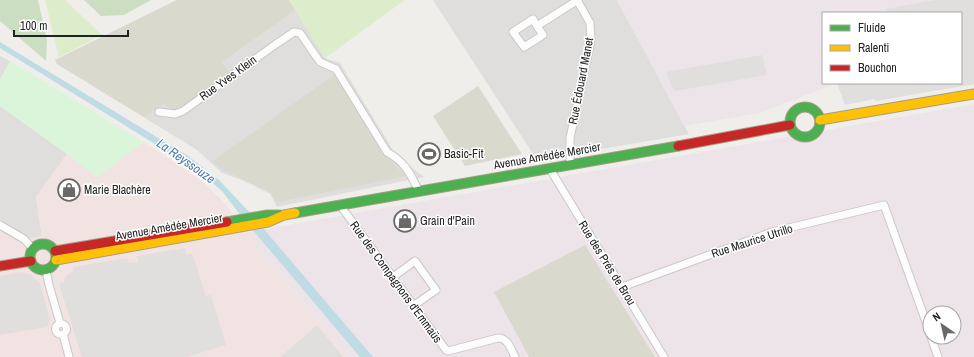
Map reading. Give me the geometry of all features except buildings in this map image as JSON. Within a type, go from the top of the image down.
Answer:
[{"type":"main road","points":[[820,120],[974,94]]},
{"type":"main road","points":[[803,107],[814,110],[819,116],[820,120],[818,129],[810,136],[795,133],[790,125],[790,120],[793,113],[803,107]]},
{"type":"main road","name":"Avenue Amédée Mercier","points":[[243,223],[254,217],[284,215],[508,175],[550,169],[790,125]]},
{"type":"main road","name":"Avenue Amédée Mercier","points":[[56,256],[243,223],[268,222],[284,215]]},
{"type":"main road","points":[[44,244],[52,248],[56,256],[53,266],[46,270],[38,270],[30,261],[33,249],[36,246],[44,244]]},
{"type":"main road","points":[[0,266],[30,261]]},
{"type":"street","points":[[537,26],[578,0]]},
{"type":"street","name":"Rue Édouard Manet","points":[[570,165],[570,138],[591,40],[590,23],[578,0]]},
{"type":"street","name":"Rue Yves Klein","points":[[158,112],[175,114],[183,111],[294,32],[300,33],[320,62],[336,69],[387,152],[399,159],[408,170],[418,191]]},
{"type":"street","name":"Rue des Prés de Brou","points":[[550,169],[664,357]]},
{"type":"street","name":"Rue des Compagnons d'Emmaüs","points":[[340,205],[446,350],[448,351],[503,338],[506,340],[515,357]]},
{"type":"street","name":"Rue Maurice Utrillo","points":[[622,287],[772,232],[884,205],[922,311]]},
{"type":"street","points":[[0,225],[24,239],[33,249]]},
{"type":"street","points":[[393,277],[415,261],[436,290],[413,306]]},
{"type":"street","points":[[46,270],[48,285],[60,323],[57,325],[55,330],[59,334],[63,334],[69,357]]},
{"type":"street","points":[[934,345],[938,357]]},
{"type":"shaded area","points":[[177,0],[289,0],[325,58],[340,63],[396,155],[424,177],[277,207],[270,194],[242,180],[222,173],[197,150],[57,64],[55,60]]},
{"type":"shaded area","points":[[177,0],[289,0],[295,10],[222,62],[230,74],[177,110],[173,110],[163,104],[144,117],[57,64],[55,60]]},
{"type":"shaded area","points":[[433,0],[617,0],[689,134],[537,160]]},
{"type":"shaded area","points":[[617,0],[974,0],[974,84],[876,101],[874,99],[845,105],[837,84],[962,84],[962,12],[822,12],[822,84],[834,84],[760,113],[684,126]]},
{"type":"shaded area","points":[[935,0],[974,0],[974,84],[876,101],[874,99],[845,105],[837,84],[962,84],[962,12],[887,12],[886,9]]},
{"type":"shaded area","points":[[762,55],[767,75],[675,91],[666,72]]},
{"type":"shaded area","points":[[0,56],[10,61],[0,80]]},
{"type":"shaded area","points":[[335,74],[383,154],[406,176],[277,202],[270,192],[223,170],[212,162]]},
{"type":"shaded area","points":[[478,86],[522,154],[465,166],[433,116]]},
{"type":"shaded area","points":[[974,104],[974,357],[348,357],[264,257],[248,232]]},
{"type":"shaded area","points":[[0,106],[67,154],[36,197],[42,236],[17,241],[0,231]]},
{"type":"shaded area","points":[[144,142],[203,182],[221,199],[248,232],[264,257],[348,357],[0,357],[0,231],[17,241],[42,236],[36,197],[67,154],[97,177]]},
{"type":"shaded area","points":[[585,245],[655,357],[529,357],[494,292]]},
{"type":"shaded area","points":[[185,248],[186,255],[192,253],[206,296],[211,295],[226,345],[187,357],[82,357],[59,284],[64,282],[65,277],[69,273],[73,272],[73,267],[127,258],[129,263],[138,262],[137,256]]},
{"type":"shaded area","points":[[22,272],[30,274],[40,283],[50,320],[47,327],[0,335],[0,276]]},
{"type":"shaded area","points":[[317,325],[343,357],[280,357]]},
{"type":"green space","points":[[0,0],[38,0],[47,40],[46,61],[0,21]]},
{"type":"green space","points":[[45,0],[65,0],[102,35],[59,57]]},
{"type":"green space","points":[[84,0],[151,0],[124,15],[101,16]]},
{"type":"green space","points":[[289,0],[405,0],[325,58]]},
{"type":"green space","points":[[10,61],[144,142],[97,177],[0,106],[0,80]]},
{"type":"water","name":"La Reyssouze","points":[[0,42],[188,156],[219,180],[251,214],[373,357],[360,357],[241,216],[222,191],[197,170],[0,48]]},
{"type":"traffic: fast","points":[[805,107],[811,108],[819,116],[820,122],[819,128],[811,136],[805,137],[799,136],[791,128],[790,122],[791,116],[799,108],[805,107]]},
{"type":"traffic: fast","points":[[295,213],[678,146]]},
{"type":"traffic: fast","points":[[227,222],[267,215],[280,215]]},
{"type":"traffic: fast","points":[[43,244],[52,248],[56,257],[52,266],[43,270],[34,266],[30,257],[34,248],[43,244]]},
{"type":"traffic: slow","points":[[820,120],[974,94]]},
{"type":"traffic: slow","points":[[56,260],[268,222],[284,215],[295,213]]},
{"type":"traffic: jam","points":[[678,146],[790,125]]},
{"type":"traffic: jam","points":[[55,251],[227,222]]},
{"type":"traffic: jam","points":[[0,266],[31,261]]},
{"type":"place","name":"Basic-Fit","points":[[429,154]]},
{"type":"place","name":"Marie Blachère","points":[[69,190]]},
{"type":"place","name":"Grain d'Pain","points":[[405,221]]}]
